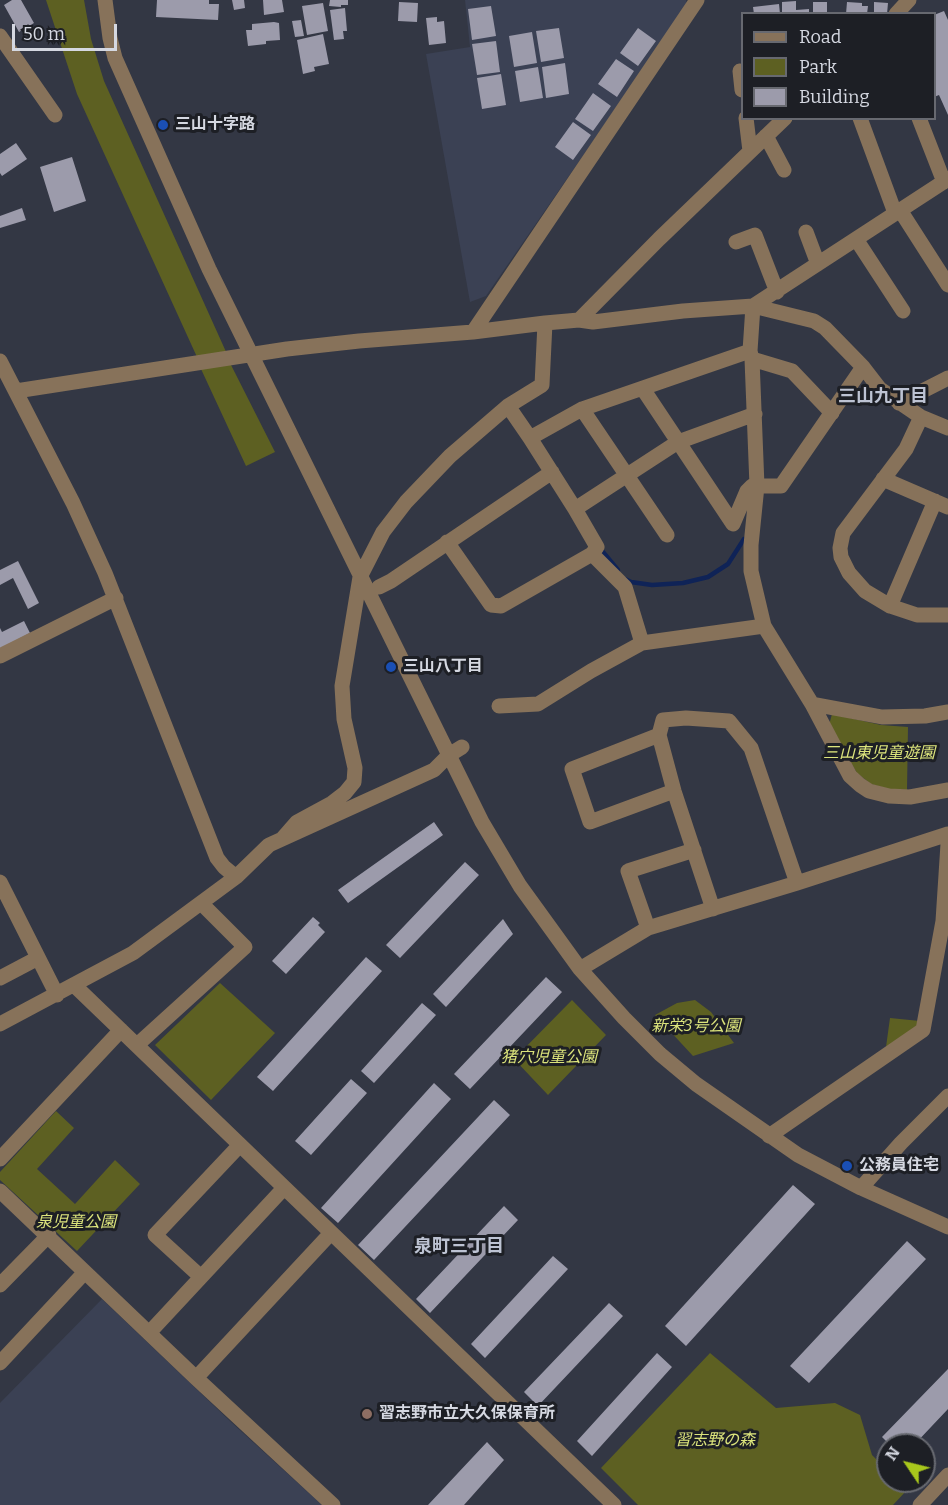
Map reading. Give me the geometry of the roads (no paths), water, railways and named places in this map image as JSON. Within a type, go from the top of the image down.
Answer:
[{"type":"street","points":[[105,0],[110,38],[123,77],[250,355],[360,577],[456,751],[501,857],[558,940],[580,969],[624,1018],[660,1054],[696,1084],[798,1155],[861,1188],[948,1227]]},
{"type":"street","points":[[473,332],[697,0]]},
{"type":"street","points":[[898,12],[909,0]]},
{"type":"street","points":[[0,36],[55,115]]},
{"type":"street","points":[[740,71],[741,80]]},
{"type":"street","points":[[746,120],[750,151]]},
{"type":"street","points":[[579,320],[783,120]]},
{"type":"street","points":[[861,120],[897,212],[948,285]]},
{"type":"street","points":[[753,306],[946,180],[920,120]]},
{"type":"street","points":[[766,136],[784,170]]},
{"type":"street","points":[[806,232],[818,264]]},
{"type":"street","points":[[736,242],[756,235],[777,292]]},
{"type":"street","points":[[856,239],[903,311]]},
{"type":"street","points":[[16,391],[250,355],[359,341],[753,306],[814,321],[825,328],[863,367],[880,389],[921,417],[948,428]]},
{"type":"street","points":[[753,306],[751,355],[757,486],[751,545],[751,571],[764,626],[812,704],[850,776],[868,790],[889,796],[910,797],[948,790]]},
{"type":"street","points":[[283,838],[297,822],[332,803],[354,782],[355,768],[344,719],[342,686],[360,577],[383,532],[406,502],[450,456],[508,406],[542,385],[545,323]]},
{"type":"street","points":[[530,438],[582,409],[751,355],[792,370],[832,413]]},
{"type":"street","points":[[0,361],[4,377],[16,391],[73,503],[116,598],[217,858],[236,877]]},
{"type":"street","points":[[643,389],[733,524],[747,491],[752,486],[781,486],[863,367]]},
{"type":"street","points":[[899,403],[948,378]]},
{"type":"street","points":[[447,542],[490,605],[501,606],[592,554],[597,547],[576,509],[508,406]]},
{"type":"street","points":[[582,409],[667,535]]},
{"type":"street","points":[[576,509],[678,442],[755,414]]},
{"type":"street","points":[[921,417],[906,449],[843,533],[841,557],[849,573],[865,591],[890,606],[917,615],[948,615]]},
{"type":"street","points":[[379,587],[552,472]]},
{"type":"street","points":[[883,479],[941,504],[890,606]]},
{"type":"street","points":[[592,554],[625,587],[642,643]]},
{"type":"street","points":[[0,656],[116,598]]},
{"type":"street","points":[[499,706],[538,705],[591,671],[642,643],[764,626]]},
{"type":"street","points":[[812,704],[882,717],[925,716],[948,712]]},
{"type":"street","points":[[713,909],[674,791],[659,735],[663,720],[686,718],[729,721],[752,748],[797,883]]},
{"type":"street","points":[[659,735],[572,769],[590,822],[674,791]]},
{"type":"street","points":[[0,1024],[133,953],[236,877],[269,845],[434,770],[456,751]]},
{"type":"street","points":[[580,969],[648,928],[948,834]]},
{"type":"street","points":[[769,1136],[923,1030],[943,921],[948,844]]},
{"type":"street","points":[[648,928],[628,871],[694,850]]},
{"type":"street","points":[[0,882],[7,909],[38,958],[57,995]]},
{"type":"street","points":[[136,1045],[245,947],[202,904]]},
{"type":"street","points":[[0,978],[38,958]]},
{"type":"street","points":[[75,986],[614,1505]]},
{"type":"street","points":[[0,1159],[121,1030]]},
{"type":"street","points":[[861,1188],[901,1143],[948,1096]]},
{"type":"street","points":[[201,1277],[155,1235],[239,1146]]},
{"type":"street","points":[[149,1333],[284,1188]]},
{"type":"street","points":[[2,1197],[49,1235],[196,1378],[333,1505]]},
{"type":"street","points":[[196,1378],[332,1233]]},
{"type":"street","points":[[0,1285],[49,1235]]},
{"type":"street","points":[[0,1363],[85,1272]]},
{"type":"street","points":[[920,1505],[948,1475]]},
{"type":"waterway","points":[[625,579],[652,585],[683,583],[708,577],[728,564],[744,539]]},
{"type":"waterway","points":[[603,552],[618,570]]},
{"type":"place","name":"三山十字路","points":[[163,125]]},
{"type":"place","name":"三山八丁目","points":[[391,667]]},
{"type":"place","name":"公務員住宅","points":[[847,1166]]},
{"type":"place","name":"習志野市立大久保保育所","points":[[367,1414]]},
{"type":"district","name":"三山九丁目","points":[[883,397]]},
{"type":"district","name":"泉町三丁目","points":[[459,1247]]},
{"type":"park label","name":"三山東児童遊園","points":[[879,754]]},
{"type":"park label","name":"新栄3号公園","points":[[696,1027]]},
{"type":"park label","name":"猪穴児童公園","points":[[549,1058]]},
{"type":"park label","name":"泉児童公園","points":[[76,1223]]},
{"type":"park label","name":"習志野の森","points":[[715,1441]]}]
